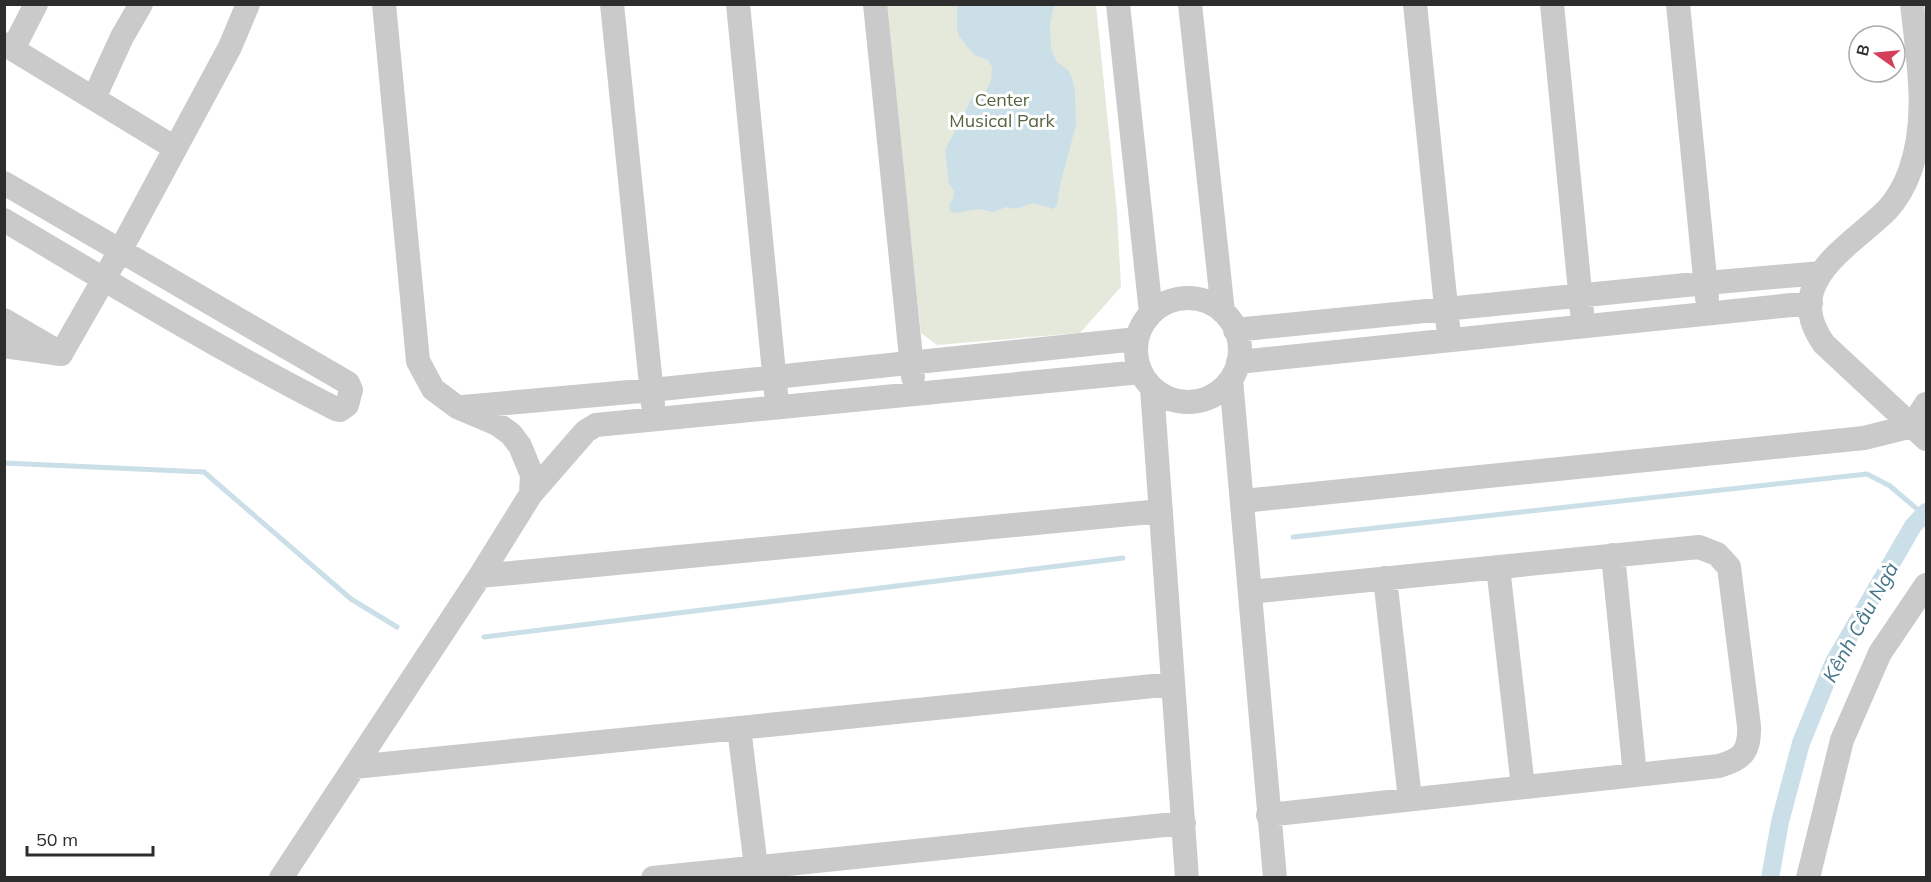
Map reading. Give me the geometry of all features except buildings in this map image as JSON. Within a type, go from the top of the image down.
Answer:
[{"type":"street","points":[[36,4],[9,46],[175,148]]},
{"type":"street","points":[[94,99],[122,37],[141,4]]},
{"type":"street","points":[[61,354],[120,251],[230,47],[248,4]]},
{"type":"street","points":[[384,4],[418,361],[433,389],[457,407],[497,424],[511,434],[520,446],[532,475],[531,495]]},
{"type":"street","points":[[612,4],[655,418]]},
{"type":"street","points":[[738,4],[778,407]]},
{"type":"street","points":[[875,4],[915,394]]},
{"type":"street","points":[[1118,4],[1151,313]]},
{"type":"street","points":[[281,878],[531,495],[586,431],[596,425],[915,394],[1146,380],[1166,398],[1182,402],[1198,401],[1214,395],[1228,384],[1240,351],[1229,321],[1190,4]]},
{"type":"street","points":[[1415,4],[1449,340]]},
{"type":"street","points":[[1552,4],[1583,326]]},
{"type":"street","points":[[1678,4],[1709,313]]},
{"type":"street","points":[[1912,4],[1920,75],[1923,133],[1899,195],[1887,209],[1825,265],[1812,287],[1811,310],[1815,332],[1824,344],[1919,432]]},
{"type":"street","points":[[4,183],[348,383],[351,390],[347,405],[340,410],[183,327],[4,220]]},
{"type":"street","points":[[1229,321],[1446,310],[1821,273]]},
{"type":"street","points":[[1187,878],[1161,510],[1146,380],[1136,359],[1137,339],[1141,326],[1151,313],[1165,303],[1182,298],[1199,299],[1216,305],[1229,321]]},
{"type":"street","points":[[1234,370],[1449,340],[1811,303]]},
{"type":"street","points":[[4,320],[61,354]]},
{"type":"street","points":[[457,407],[652,390],[1137,339]]},
{"type":"street","points":[[4,346],[61,354]]},
{"type":"street","points":[[1234,370],[1250,592],[1275,878]]},
{"type":"street","points":[[1919,432],[1926,404]]},
{"type":"street","points":[[1243,501],[1919,432]]},
{"type":"street","points":[[480,576],[1161,510]]},
{"type":"street","points":[[1250,592],[1699,547],[1717,554],[1729,567],[1749,726],[1749,738],[1744,752],[1734,762],[1719,766],[1268,815]]},
{"type":"street","points":[[1613,555],[1635,775]]},
{"type":"street","points":[[1498,567],[1522,787]]},
{"type":"street","points":[[1384,578],[1410,799]]},
{"type":"street","points":[[1808,878],[1842,740],[1880,653],[1926,585]]},
{"type":"street","points":[[354,767],[1173,684]]},
{"type":"street","points":[[739,728],[756,867]]},
{"type":"street","points":[[653,878],[1184,823]]},
{"type":"green space","name":"Center Musical Park","points":[[885,5],[1096,5],[1117,212],[1121,287],[1080,333],[937,345],[921,333]]},
{"type":"water","points":[[957,5],[1054,5],[1050,25],[1051,49],[1057,62],[1068,70],[1072,78],[1075,91],[1076,125],[1057,205],[1053,209],[1033,203],[1017,208],[1006,207],[993,212],[979,209],[955,213],[950,211],[949,205],[954,191],[949,184],[945,150],[974,94],[986,91],[991,81],[992,67],[988,60],[974,55],[959,36]]},
{"type":"waterway","points":[[4,463],[204,472],[351,599],[397,627]]},
{"type":"waterway","points":[[1293,537],[1867,474],[1890,486],[1924,515]]},
{"type":"waterway","name":"Kênh Cầu Ngà","points":[[1770,878],[1780,822],[1801,743],[1834,662],[1913,526],[1926,512]]},
{"type":"waterway","points":[[484,637],[1123,558]]}]
